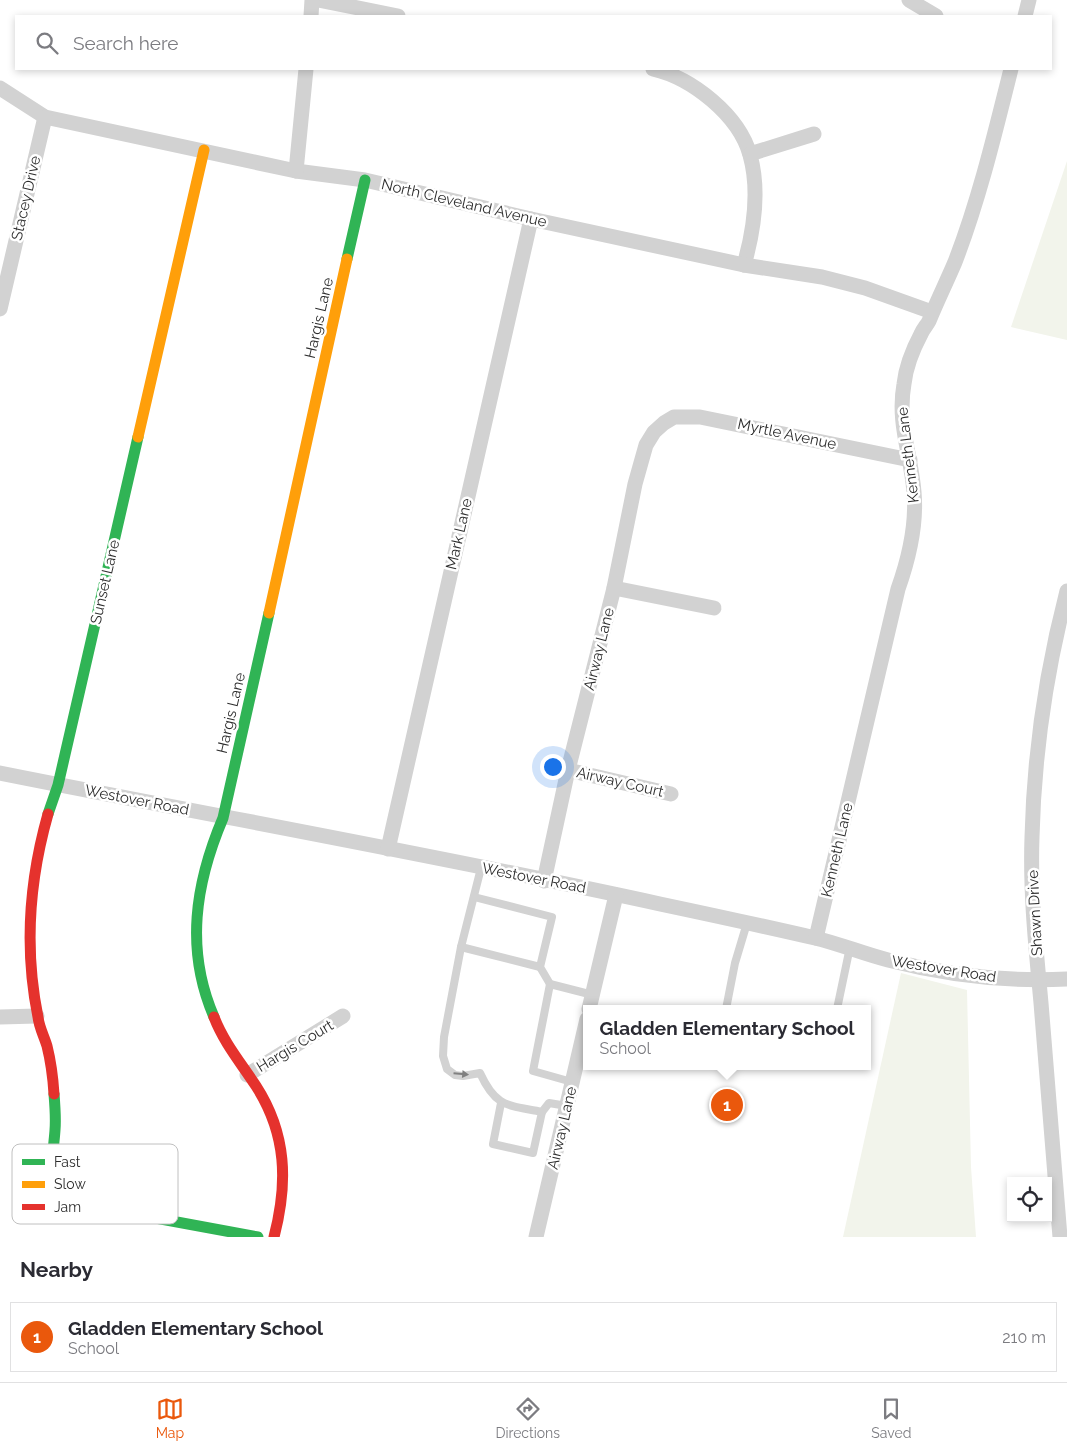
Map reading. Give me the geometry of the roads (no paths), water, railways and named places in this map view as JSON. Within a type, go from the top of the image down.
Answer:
[{"type":"street","points":[[311,15],[312,0]]},
{"type":"street","points":[[318,0],[393,15]]},
{"type":"street","points":[[909,0],[934,15]]},
{"type":"street","points":[[1024,15],[1029,0]]},
{"type":"street","points":[[296,171],[306,70]]},
{"type":"street","points":[[656,70],[678,78],[698,89],[713,101],[740,134],[750,154],[754,214],[751,240],[744,265]]},
{"type":"street","name":"Kenneth Lane","points":[[816,938],[898,589],[912,542],[915,516],[914,493],[910,460],[903,432],[901,407],[903,385],[913,351],[955,262],[972,211],[1011,70]]},
{"type":"street","name":"North Cleveland Avenue","points":[[0,88],[45,117],[296,171],[365,180],[531,219],[744,265],[789,271],[865,288],[932,312]]},
{"type":"street","name":"Stacey Drive","points":[[0,309],[45,117]]},
{"type":"street","points":[[750,154],[814,134]]},
{"type":"street","name":"Sunset Lane","points":[[54,1144],[54,1086],[46,1042],[37,1016],[28,940],[33,874],[38,848],[58,785],[204,150]]},
{"type":"street","name":"Hargis Lane","points":[[274,1237],[284,1198],[285,1175],[277,1130],[268,1108],[233,1055],[216,1024],[202,983],[198,959],[196,910],[205,861],[213,838],[223,818],[365,180]]},
{"type":"street","name":"Mark Lane","points":[[388,849],[531,219]]},
{"type":"street","name":"Myrtle Avenue","points":[[664,423],[674,417],[700,417],[910,460]]},
{"type":"street","name":"Airway Lane","points":[[544,880],[568,770],[614,588],[646,445],[654,432],[664,423]]},
{"type":"street","points":[[614,588],[714,608]]},
{"type":"street","name":"Shawn Drive","points":[[1060,1237],[1032,892],[1034,785],[1039,732],[1047,679],[1067,591]]},
{"type":"street","name":"Airway Court","points":[[568,770],[671,794]]},
{"type":"street","name":"Westover Road","points":[[0,773],[616,895],[816,938],[887,960],[933,969],[970,975],[1039,980],[1067,979]]},
{"type":"street","points":[[591,1002],[616,895]]},
{"type":"street","points":[[0,1017],[37,1016]]},
{"type":"street","name":"Hargis Court","points":[[247,1075],[343,1016]]},
{"type":"street","name":"Airway Lane","points":[[536,1237],[583,1036]]},
{"type":"street","name":"Sunset Lane","points":[[178,1222],[258,1237]]},
{"type":"lane","points":[[481,868],[461,947],[444,1037],[443,1056],[447,1069],[455,1075],[463,1076],[480,1073],[487,1089],[501,1103],[542,1112]]},
{"type":"lane","points":[[474,897],[552,917],[540,966],[550,984],[591,1002]]},
{"type":"lane","points":[[727,1005],[735,963],[747,923]]},
{"type":"lane","points":[[461,947],[540,966]]},
{"type":"lane","points":[[838,1005],[850,947]]},
{"type":"lane","points":[[550,984],[533,1070],[572,1082]]},
{"type":"lane","points":[[501,1103],[493,1144],[533,1153],[542,1112],[549,1103],[567,1106]]},
{"type":"place","name":"Gladden Elementary School","points":[[727,1105]]}]
